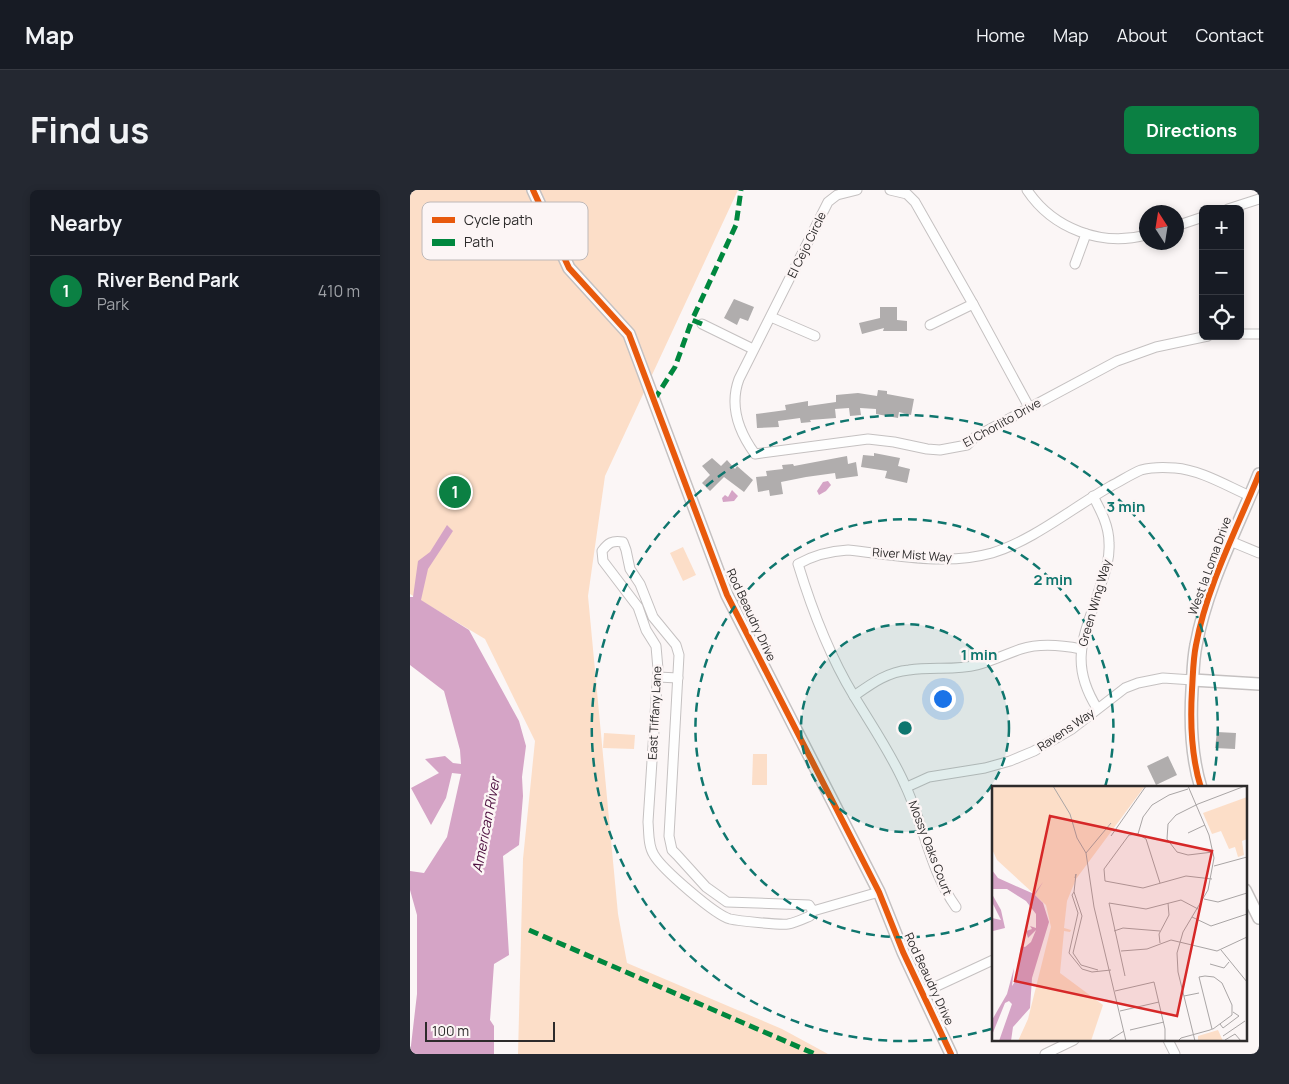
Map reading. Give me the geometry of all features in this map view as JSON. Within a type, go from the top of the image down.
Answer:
[{"type":"street","name":"Rod Beaudry Drive","points":[[533,190],[539,202]]},
{"type":"street","name":"El Cejo Circle","points":[[755,454],[742,434],[738,422],[735,398],[737,385],[753,349],[772,317],[828,202],[837,195],[857,190]]},
{"type":"street","points":[[890,190],[907,194],[915,202],[1029,407]]},
{"type":"street","points":[[1027,190],[1049,214],[1064,224],[1086,234],[1114,239],[1139,236]]},
{"type":"street","points":[[1240,205],[1259,199]]},
{"type":"street","points":[[1184,223],[1199,218]]},
{"type":"street","points":[[1075,264],[1086,234]]},
{"type":"street","name":"Rod Beaudry Drive","points":[[565,260],[569,268],[628,334],[727,595],[879,892],[903,952],[951,1054]]},
{"type":"street","points":[[930,325],[973,304]]},
{"type":"street","points":[[772,317],[815,336]]},
{"type":"street","points":[[702,324],[753,349]]},
{"type":"street","points":[[1244,334],[1259,334]]},
{"type":"street","name":"El Chorlito Drive","points":[[755,454],[868,438],[927,449],[954,448],[967,445],[975,437],[1102,368],[1136,354],[1178,341],[1199,338]]},
{"type":"street","name":"River Mist Way","points":[[906,787],[882,740],[854,696],[825,640],[811,606],[798,564],[822,554],[848,550],[940,559],[974,557],[991,553],[1021,541],[1093,496],[1142,470],[1166,468],[1189,471],[1250,496]]},
{"type":"street","name":"West la Loma Drive","points":[[1201,786],[1190,725],[1195,646],[1200,625],[1230,541],[1259,474]]},
{"type":"street","name":"Green Wing Way","points":[[1093,496],[1103,515],[1107,528],[1109,556],[1081,649],[1081,663],[1084,683],[1097,708]]},
{"type":"street","points":[[1230,541],[1259,553]]},
{"type":"street","name":"East Tiffany Lane","points":[[814,910],[809,905],[726,902],[706,887],[672,850],[669,836],[679,655],[676,645],[653,617],[640,584],[630,569],[623,542],[611,542],[602,552],[603,561],[638,606],[646,630],[656,646],[658,677],[648,822],[653,855],[662,866],[696,896],[719,914],[731,919],[788,924],[810,916],[814,910],[879,892]]},
{"type":"street","points":[[854,696],[874,682],[896,672],[961,668],[993,660],[1021,649],[1042,645],[1081,649]]},
{"type":"street","points":[[658,677],[678,678]]},
{"type":"street","name":"Ravens Way","points":[[906,787],[929,777],[977,770],[1010,761],[1034,751],[1057,738],[1125,688],[1138,683],[1163,678],[1193,680]]},
{"type":"street","points":[[1193,680],[1259,684]]},
{"type":"street","name":"Mossy Oaks Court","points":[[906,787],[944,888],[956,907]]},
{"type":"street","points":[[1246,892],[1259,918]]},
{"type":"street","points":[[922,993],[992,960]]},
{"type":"street","points":[[1045,1054],[1070,1042]]},
{"type":"street","points":[[1169,1042],[1175,1054]]},
{"type":"shaded area","points":[[410,190],[738,190],[605,476],[588,596],[618,914],[627,963],[782,1029],[828,1054],[518,1054],[523,859],[535,741],[485,639],[410,594]]},
{"type":"shaded area","points":[[683,547],[696,575],[683,581],[670,553]]},
{"type":"shaded area","points":[[604,733],[635,735],[634,749],[603,748]]},
{"type":"shaded area","points":[[753,754],[767,754],[767,785],[752,785]]},
{"type":"water","points":[[828,481],[831,485],[819,495],[817,491],[823,482]]},
{"type":"water","points":[[732,490],[738,496],[734,501],[723,502],[722,498],[725,495],[728,497]]},
{"type":"water","name":"American River","points":[[447,525],[453,531],[428,569],[421,600],[469,630],[519,721],[526,746],[522,777],[523,796],[519,845],[503,856],[509,955],[494,964],[490,1020],[494,1026],[494,1054],[410,1054],[417,994],[417,915],[410,890],[410,871],[424,873],[447,837],[461,774],[452,773],[446,798],[431,825],[411,788],[439,773],[425,759],[445,756],[453,763],[461,764],[460,750],[444,691],[410,665],[410,597],[413,597],[418,561],[430,552]]},
{"type":"building","points":[[734,299],[754,307],[748,321],[740,318],[737,325],[724,318]]},
{"type":"building","points":[[880,307],[897,307],[897,320],[907,321],[907,331],[883,331],[884,328],[862,334],[859,323],[880,318]]},
{"type":"building","points":[[878,390],[887,391],[887,394],[914,399],[911,415],[899,412],[898,418],[876,414],[876,409],[860,408],[861,415],[850,416],[849,408],[835,409],[836,418],[810,420],[811,422],[801,423],[800,418],[778,421],[779,427],[757,428],[756,414],[786,410],[785,405],[808,401],[808,406],[836,402],[836,395],[858,393],[877,396]]},
{"type":"building","points":[[874,453],[900,458],[898,466],[910,469],[907,483],[885,478],[887,471],[861,467],[863,455],[874,456]]},
{"type":"building","points":[[847,456],[848,464],[856,462],[858,476],[836,479],[835,473],[806,477],[781,482],[783,494],[770,496],[769,490],[758,492],[756,477],[767,476],[766,471],[783,469],[782,465],[793,464],[794,466]]},
{"type":"building","points":[[712,458],[721,466],[727,460],[735,469],[737,466],[753,480],[744,492],[724,477],[710,491],[702,483],[710,475],[702,466]]},
{"type":"building","points":[[1217,732],[1236,733],[1235,749],[1215,748]]},
{"type":"building","points":[[1168,756],[1177,775],[1156,785],[1147,766]]},
{"type":"marked path","points":[[702,324],[692,320],[736,225],[741,190]]},
{"type":"marked path","points":[[654,400],[675,367],[692,320]]},
{"type":"marked path","points":[[529,930],[815,1054]]},
{"type":"cycle path","points":[[533,190],[539,202]]},
{"type":"cycle path","points":[[565,260],[569,268],[629,334],[727,595],[879,892],[903,952],[951,1054]]},
{"type":"cycle path","points":[[1200,786],[1193,752],[1191,727],[1195,650],[1207,601],[1259,474]]},
{"type":"place","name":"River Bend Park","points":[[455,492]]}]
